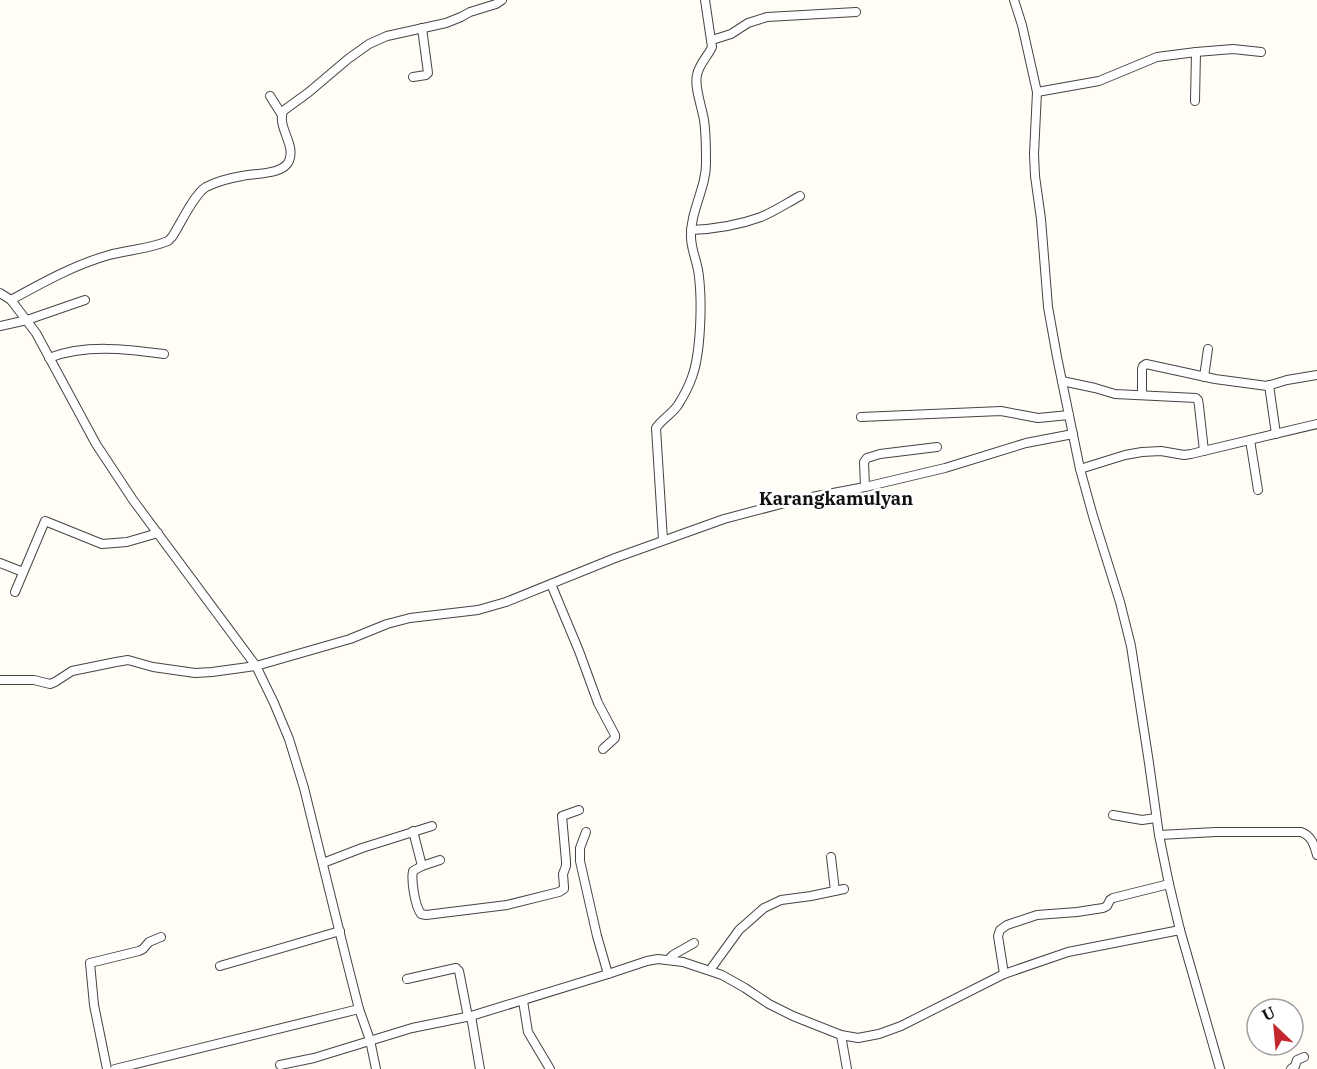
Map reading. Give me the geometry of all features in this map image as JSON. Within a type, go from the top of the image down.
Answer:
[{"type":"street","points":[[11,300],[56,276],[108,255],[165,243],[172,237],[191,204],[204,188],[242,176],[279,170],[286,165],[290,159],[290,148],[282,124],[282,115],[286,108],[369,44],[387,36],[446,22],[502,0]]},
{"type":"street","points":[[663,540],[655,432],[660,422],[677,407],[693,374],[698,347],[699,276],[692,247],[691,230],[706,164],[704,121],[696,81],[711,50],[712,40],[705,0]]},
{"type":"street","points":[[1014,0],[1022,25],[1036,92],[1035,176],[1048,307],[1062,381],[1080,469],[1131,646],[1156,818],[1169,884],[1220,1069]]},
{"type":"street","points":[[712,40],[767,17],[856,12]]},
{"type":"street","points":[[413,77],[428,73],[422,28]]},
{"type":"street","points":[[1036,92],[1099,81],[1157,57],[1233,49],[1261,52]]},
{"type":"street","points":[[1196,52],[1196,101]]},
{"type":"street","points":[[270,96],[282,115]]},
{"type":"street","points":[[691,230],[725,227],[743,222],[762,216],[800,196]]},
{"type":"street","points":[[0,293],[11,300],[36,333],[96,444],[134,500],[256,666],[274,703],[289,740],[304,788],[376,1069]]},
{"type":"street","points":[[0,326],[27,320],[85,300]]},
{"type":"street","points":[[49,358],[59,354],[97,349],[126,349],[164,354]]},
{"type":"street","points":[[1204,377],[1208,350]]},
{"type":"street","points":[[1142,395],[1142,369],[1146,364],[1204,377],[1269,385],[1317,375]]},
{"type":"street","points":[[1062,381],[1115,394],[1197,399],[1204,451]]},
{"type":"street","points":[[1269,385],[1276,434]]},
{"type":"street","points":[[861,417],[991,411],[1010,412],[1038,418],[1069,416]]},
{"type":"street","points":[[1080,469],[1142,452],[1161,451],[1184,455],[1317,424]]},
{"type":"street","points":[[0,680],[34,680],[50,684],[72,671],[128,660],[153,667],[195,673],[256,666],[350,639],[387,624],[410,618],[478,610],[506,602],[615,558],[724,519],[796,500],[945,468],[1026,443],[1073,434]]},
{"type":"street","points":[[1250,440],[1258,490]]},
{"type":"street","points":[[865,487],[864,462],[867,458],[880,454],[937,447]]},
{"type":"street","points":[[15,592],[45,521],[102,543],[128,542],[158,533]]},
{"type":"street","points":[[0,563],[23,572]]},
{"type":"street","points":[[551,584],[598,703],[615,735],[615,738],[603,749]]},
{"type":"street","points":[[440,860],[413,871],[417,907],[421,914],[507,905],[559,892],[564,889],[563,874],[566,866],[562,816],[579,810]]},
{"type":"street","points":[[1113,815],[1142,820],[1156,818]]},
{"type":"street","points":[[323,862],[432,826]]},
{"type":"street","points":[[412,831],[422,866]]},
{"type":"street","points":[[586,832],[580,848],[582,870],[601,954],[608,974]]},
{"type":"street","points":[[1159,835],[1301,832],[1310,837],[1317,855]]},
{"type":"street","points":[[831,857],[835,891]]},
{"type":"street","points":[[1004,974],[998,936],[1000,930],[1007,925],[1036,915],[1103,908],[1113,898],[1169,884]]},
{"type":"street","points":[[710,970],[739,930],[764,908],[781,900],[844,889]]},
{"type":"street","points":[[280,1065],[314,1058],[412,1028],[469,1016],[523,1001],[658,959],[683,962],[710,970],[746,987],[769,1004],[793,1016],[841,1035],[858,1038],[901,1026],[1004,974],[1068,952],[1180,930]]},
{"type":"street","points":[[220,966],[340,932]]},
{"type":"street","points":[[107,1069],[94,1005],[90,963],[139,951],[149,942],[161,936]]},
{"type":"street","points":[[668,960],[681,949],[694,943]]},
{"type":"street","points":[[407,979],[456,968],[459,971],[480,1069]]},
{"type":"street","points":[[523,1001],[528,1032],[550,1069]]},
{"type":"street","points":[[115,1069],[359,1009]]},
{"type":"street","points":[[841,1035],[847,1069]]},
{"type":"street","points":[[1291,1069],[1297,1060],[1304,1057]]},
{"type":"street","points":[[160,1058],[162,1069]]},
{"type":"district","name":"Karangkamulyan","points":[[836,499]]}]
